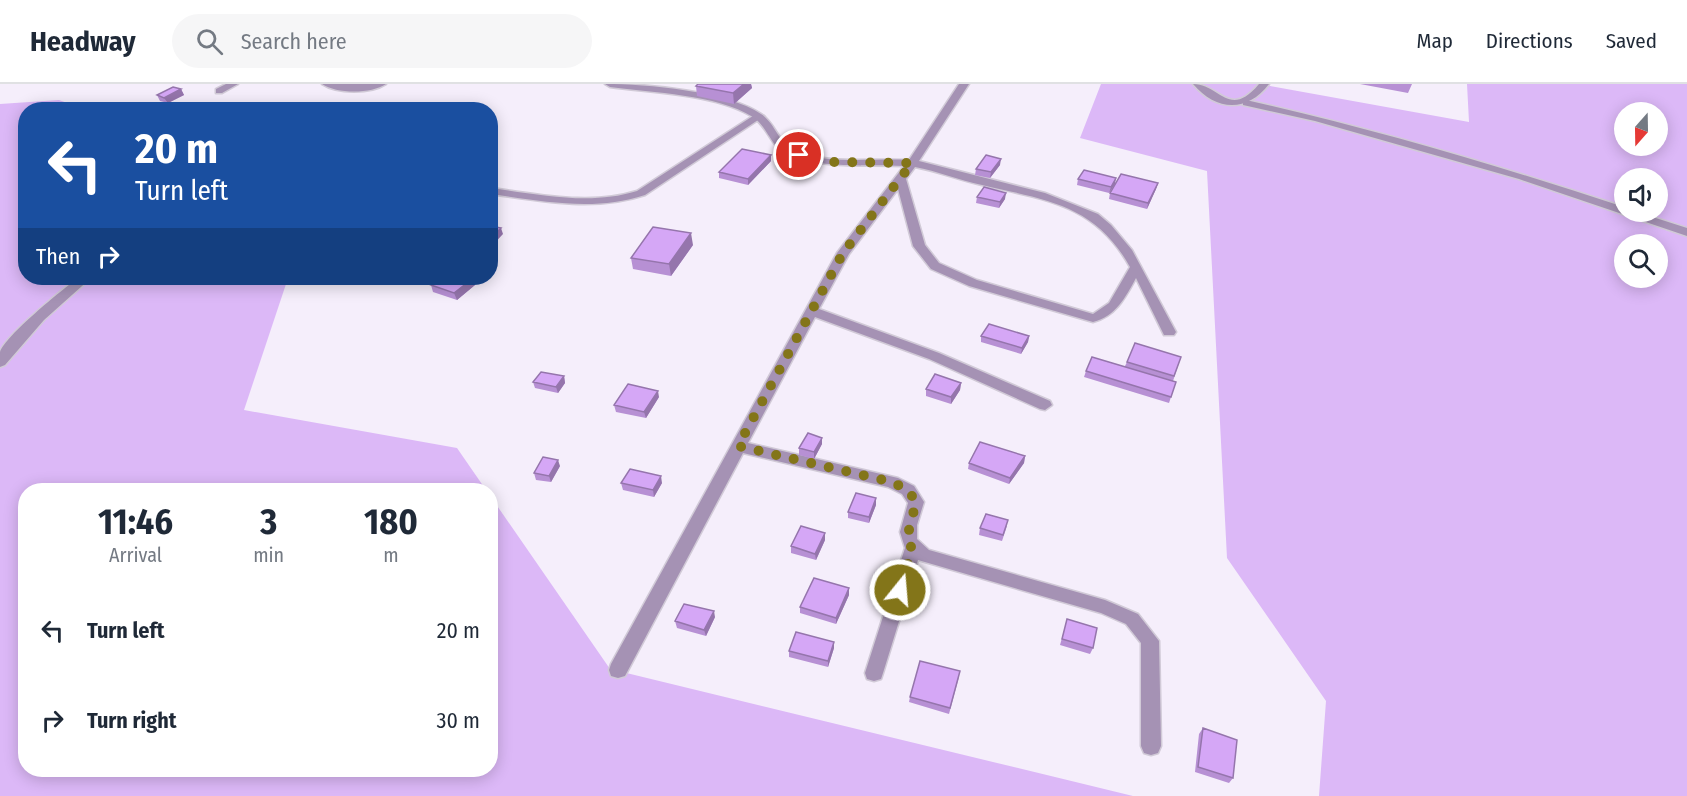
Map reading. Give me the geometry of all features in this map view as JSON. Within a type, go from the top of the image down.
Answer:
[{"type":"street","points":[[219,92],[233,84]]},
{"type":"street","points":[[327,84],[358,89],[381,84]]},
{"type":"street","points":[[610,84],[692,96],[741,107],[759,116],[776,144],[799,155],[833,162],[912,163],[1062,203],[1088,213],[1106,227],[1122,245],[1169,332]]},
{"type":"street","points":[[692,96],[707,84]]},
{"type":"street","points":[[618,670],[843,253],[912,163],[964,84]]},
{"type":"street","points":[[1198,84],[1206,93],[1223,101],[1246,103],[1317,119],[1523,177],[1687,232]]},
{"type":"street","points":[[1246,103],[1255,98],[1264,84]]},
{"type":"street","points":[[498,192],[596,202],[621,201],[641,193],[759,116]]},
{"type":"street","points":[[900,178],[919,246],[935,266],[973,283],[1093,318],[1103,317],[1110,312],[1134,268]]},
{"type":"street","points":[[0,362],[20,336],[54,302],[76,285]]},
{"type":"street","points":[[811,311],[934,356],[1045,405]]},
{"type":"street","points":[[738,446],[892,482],[908,490],[916,502],[907,538],[912,549],[874,674]]},
{"type":"street","points":[[912,549],[1105,607],[1132,619],[1150,641],[1151,746]]},
{"type":"shaded area","points":[[1101,84],[1259,84],[1469,122],[1467,84],[1687,84],[1687,796],[1319,796],[1326,701],[1227,558],[1207,171],[1080,138]]},
{"type":"shaded area","points":[[59,100],[65,102],[30,102]]},
{"type":"shaded area","points":[[18,103],[18,285],[286,285],[244,410],[457,448],[481,483],[18,483],[18,777],[498,777],[498,507],[610,669],[1133,796],[0,796],[0,104]]},
{"type":"building","points":[[698,84],[744,84],[733,93],[696,86]]},
{"type":"building","points":[[173,87],[181,89],[164,98],[157,95]]},
{"type":"building","points":[[742,149],[771,155],[748,179],[719,172]]},
{"type":"building","points":[[986,155],[1001,159],[991,172],[976,169]]},
{"type":"building","points":[[1084,170],[1116,178],[1111,187],[1078,179]]},
{"type":"building","points":[[1121,174],[1158,183],[1148,203],[1110,193]]},
{"type":"building","points":[[984,187],[1006,193],[1000,202],[977,197]]},
{"type":"building","points":[[653,227],[691,233],[669,264],[631,258]]},
{"type":"building","points":[[431,285],[464,285],[454,293]]},
{"type":"building","points":[[989,324],[1029,336],[1022,348],[981,336]]},
{"type":"building","points":[[1135,343],[1181,357],[1174,376],[1127,362]]},
{"type":"building","points":[[1092,357],[1176,382],[1171,397],[1086,371]]},
{"type":"building","points":[[541,372],[564,376],[556,387],[533,382]]},
{"type":"building","points":[[935,374],[961,383],[951,397],[926,389]]},
{"type":"building","points":[[628,384],[658,391],[644,412],[614,405]]},
{"type":"building","points":[[808,433],[822,438],[814,452],[799,448]]},
{"type":"building","points":[[980,442],[1025,456],[1010,478],[969,463]]},
{"type":"building","points":[[543,457],[558,460],[549,476],[534,473]]},
{"type":"building","points":[[630,469],[661,476],[653,490],[621,483]]},
{"type":"building","points":[[856,493],[876,498],[869,517],[848,512]]},
{"type":"building","points":[[986,514],[1008,520],[1003,535],[980,528]]},
{"type":"building","points":[[801,526],[825,533],[815,554],[791,546]]},
{"type":"building","points":[[814,578],[849,588],[836,618],[800,607]]},
{"type":"building","points":[[684,604],[714,611],[704,630],[675,621]]},
{"type":"building","points":[[1067,619],[1097,628],[1093,648],[1062,639]]},
{"type":"building","points":[[796,632],[834,642],[828,661],[789,651]]},
{"type":"building","points":[[920,661],[960,671],[950,708],[910,697]]},
{"type":"building","points":[[1203,728],[1237,740],[1233,778],[1198,767]]},
{"type":"route","points":[[799,155],[833,162],[912,163],[843,253],[738,446],[892,482],[908,490],[916,502],[907,538],[912,549],[900,590]]}]
